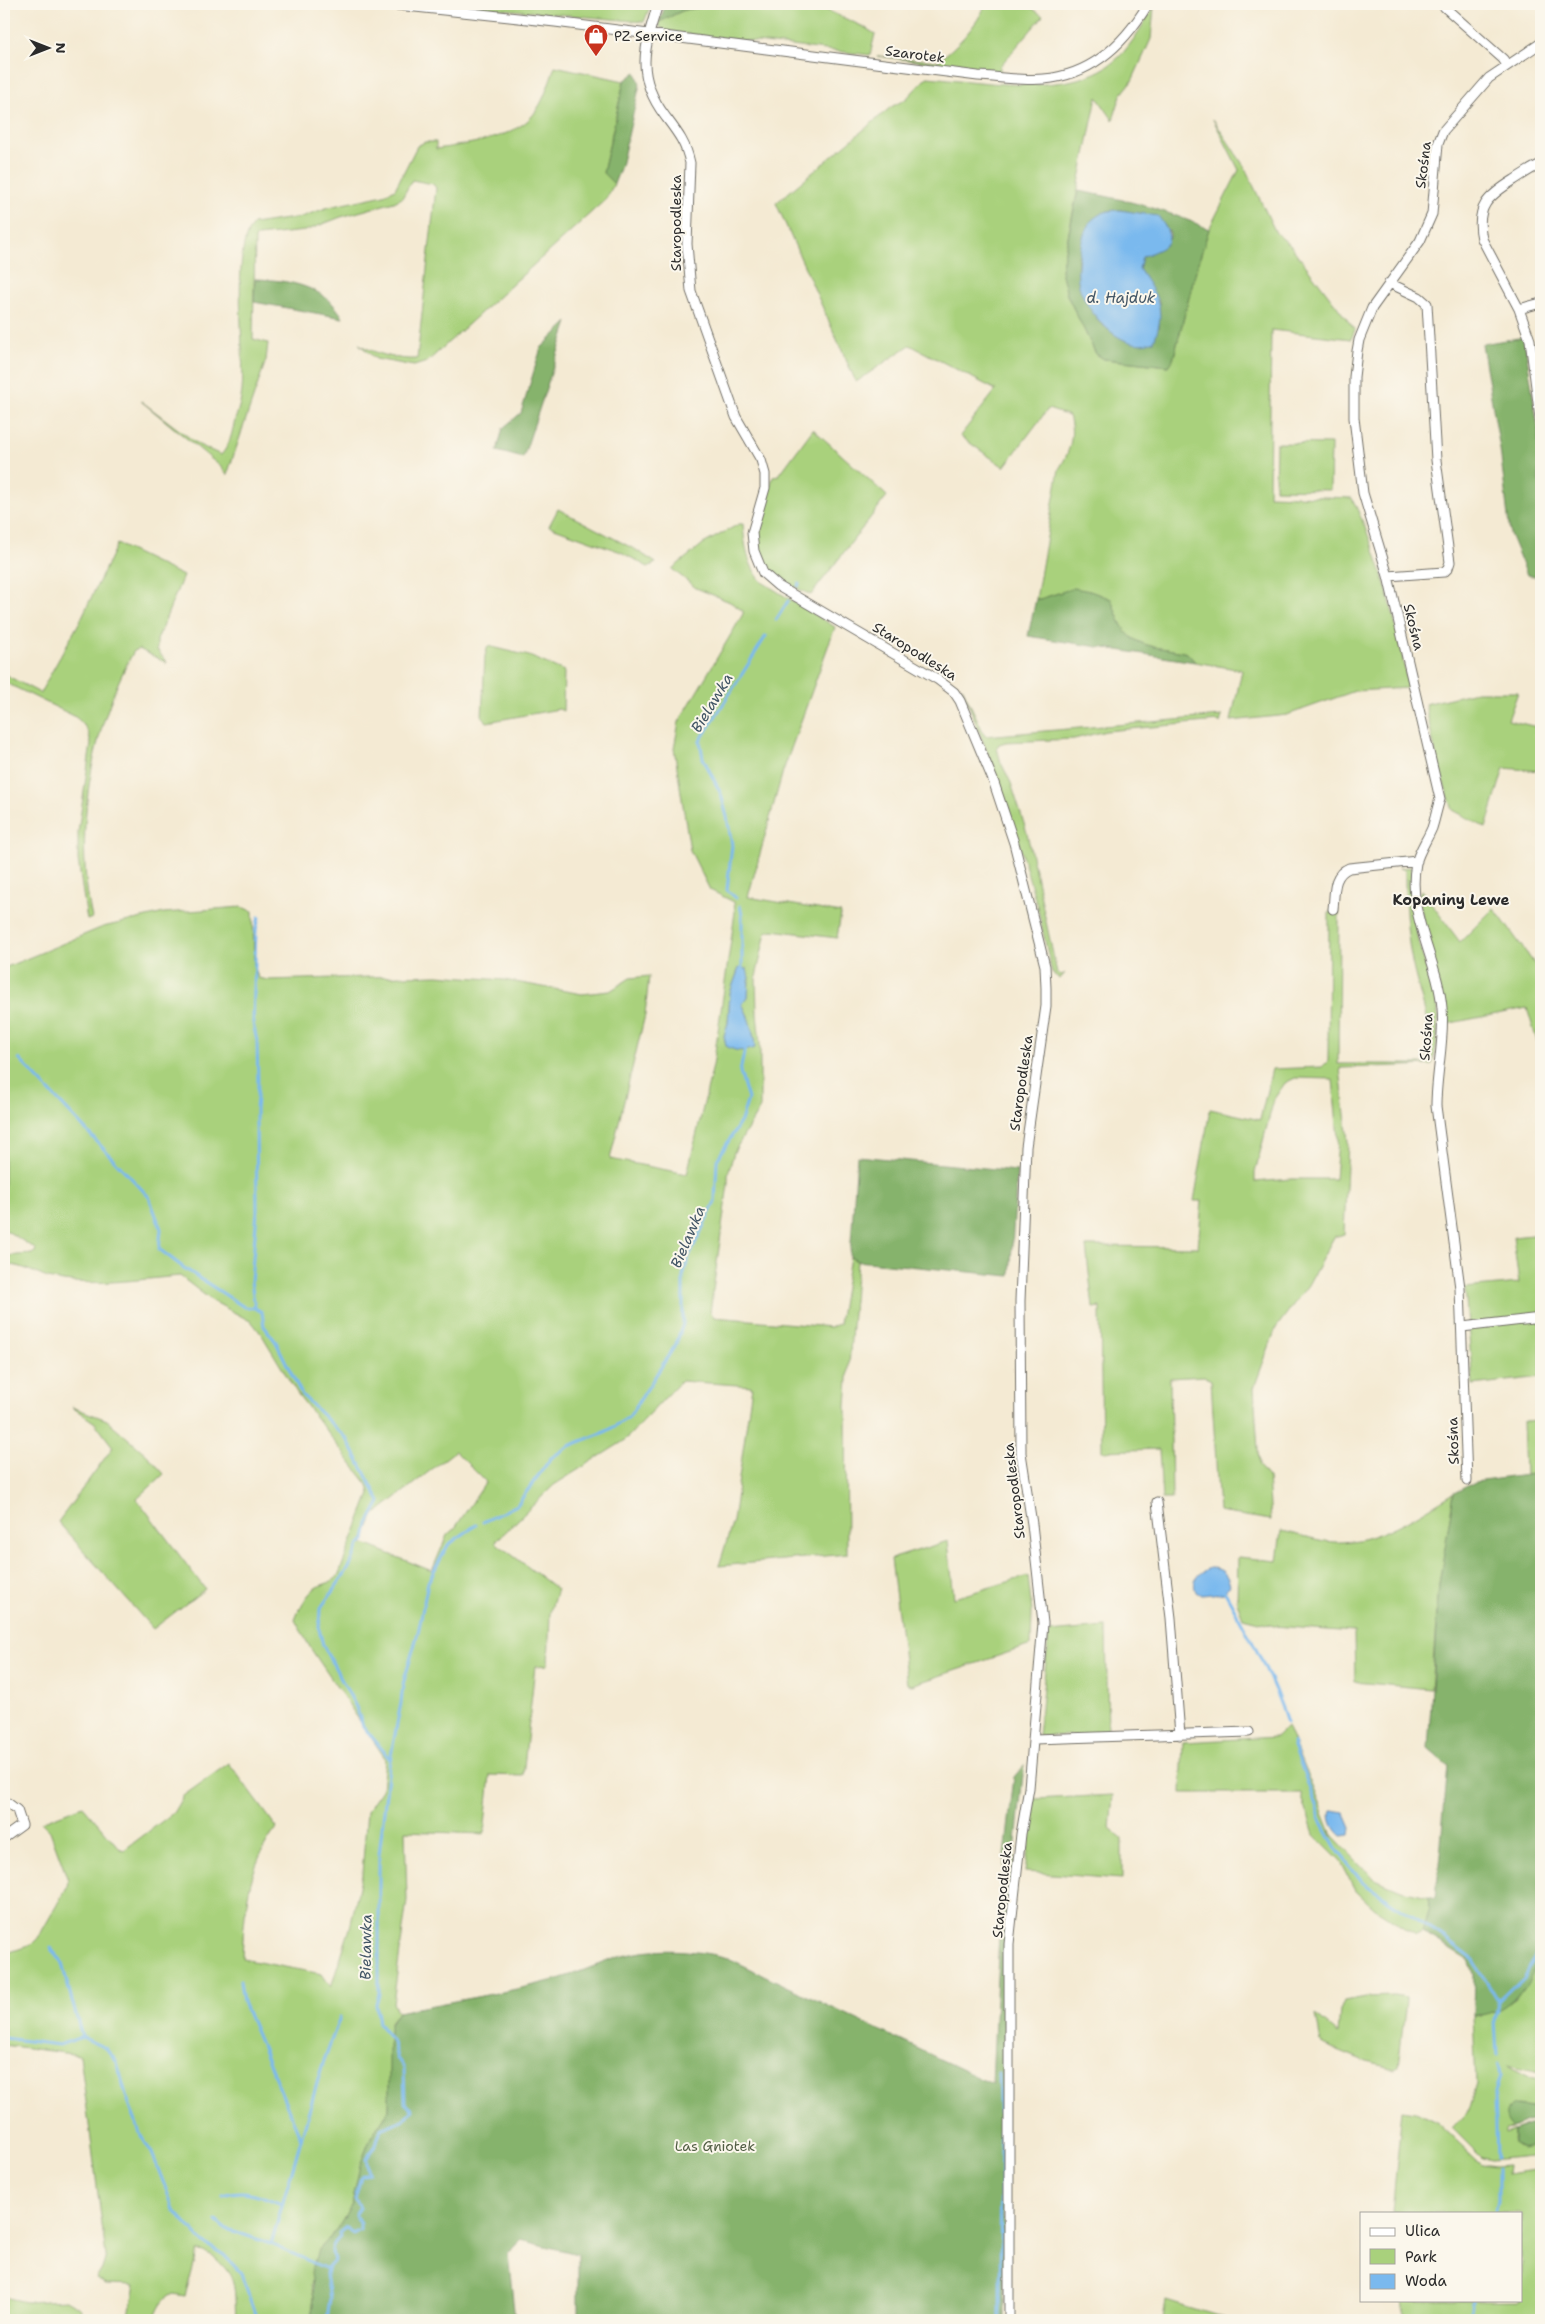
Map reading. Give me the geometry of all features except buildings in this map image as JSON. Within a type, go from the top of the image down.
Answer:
[{"type":"street","name":"Szarotek","points":[[387,4],[648,34],[978,76],[1044,79],[1075,72],[1101,59],[1125,38],[1148,4]]},
{"type":"street","name":"Staropodleska","points":[[658,4],[648,34],[644,63],[647,88],[661,110],[681,135],[690,163],[687,244],[692,291],[736,417],[760,460],[765,474],[765,488],[752,533],[757,563],[763,573],[778,586],[937,679],[957,696],[970,720],[1014,843],[1046,966],[1046,1006],[1026,1147],[1020,1301],[1021,1453],[1032,1524],[1043,1623],[1034,1739],[1010,1944],[1009,2320]]},
{"type":"street","points":[[1441,4],[1507,65]]},
{"type":"street","name":"Skośna","points":[[1467,1481],[1460,1288],[1436,1106],[1436,1084],[1443,1026],[1442,1006],[1439,990],[1422,937],[1415,897],[1417,861],[1432,827],[1440,799],[1388,576],[1363,493],[1354,418],[1354,377],[1359,340],[1372,308],[1420,241],[1432,214],[1438,144],[1443,131],[1489,78],[1541,43]]},
{"type":"street","points":[[1540,166],[1488,197],[1482,209],[1479,227],[1482,240],[1519,309],[1530,340],[1541,426]]},
{"type":"street","points":[[1388,576],[1444,572],[1450,562],[1436,460],[1427,304],[1419,297],[1389,283]]},
{"type":"street","points":[[1519,309],[1541,303]]},
{"type":"street","points":[[1333,908],[1336,878],[1342,870],[1417,861]]},
{"type":"street","points":[[1462,1327],[1541,1318]]},
{"type":"street","points":[[1157,1502],[1171,1618],[1180,1735]]},
{"type":"street","points":[[1034,1739],[1249,1732]]},
{"type":"street","points":[[4,1800],[17,1810],[22,1825],[4,1838]]},
{"type":"green space","points":[[446,4],[651,4],[644,22]]},
{"type":"green space","points":[[666,4],[723,4],[684,10],[659,22]]},
{"type":"green space","points":[[723,4],[813,4],[864,27],[875,34],[870,55],[678,33],[664,30],[660,27],[659,22],[684,10]]},
{"type":"green space","points":[[986,4],[1026,4],[1043,16],[1000,66],[1000,72],[877,56],[938,61],[965,36],[977,21]]},
{"type":"green space","points":[[1154,7],[1151,39],[1132,81],[1121,95],[1113,120],[1097,97],[1061,270],[1067,295],[1096,354],[1104,359],[1168,366],[1173,360],[1196,270],[1209,229],[1239,170],[1213,119],[1244,166],[1276,233],[1290,245],[1355,330],[1351,339],[1271,330],[1269,495],[1352,498],[1380,567],[1399,639],[1408,688],[1355,691],[1287,715],[1231,721],[1242,670],[1195,662],[1187,653],[1141,643],[1125,631],[1111,599],[1082,590],[1068,590],[1036,599],[1059,469],[1070,443],[1072,430],[1069,416],[1048,409],[1004,467],[960,436],[996,390],[910,345],[856,382],[776,203],[891,107],[906,99],[927,77],[1027,85],[1078,79],[1100,70],[1119,57],[1133,40]]},
{"type":"green space","points":[[555,66],[624,81],[603,173],[614,184],[606,199],[427,362],[414,366],[376,359],[359,344],[387,356],[417,359],[436,188],[433,184],[412,180],[402,198],[394,202],[341,217],[305,231],[257,236],[255,238],[253,339],[268,343],[266,360],[227,475],[220,466],[141,401],[199,445],[221,455],[230,439],[242,395],[240,278],[246,237],[253,224],[301,217],[329,207],[384,195],[395,189],[417,146],[425,142],[436,142],[436,149],[487,140],[514,130],[537,110],[546,92]]},
{"type":"green space","points":[[636,72],[640,84],[621,166],[614,184],[603,173],[624,81]]},
{"type":"green space","points":[[1078,191],[1145,206],[1209,229],[1196,270],[1173,360],[1169,366],[1104,359],[1096,354],[1067,295],[1061,270]],"holes":[[[1120,210],[1158,217],[1170,233],[1170,238],[1151,253],[1142,257],[1139,269],[1159,301],[1159,328],[1115,335],[1099,322],[1080,287],[1078,257],[1107,211]]]},
{"type":"green space","points":[[255,279],[293,283],[317,292],[336,307],[343,318],[254,302]]},
{"type":"green space","points":[[568,322],[523,458],[497,451],[503,428],[521,413],[541,348]]},
{"type":"green space","points":[[1524,337],[1538,428],[1539,483],[1541,484],[1541,578],[1527,575],[1510,534],[1500,449],[1482,344]]},
{"type":"green space","points":[[813,429],[887,496],[811,595],[774,574],[765,564],[760,553],[759,540],[762,514],[773,476],[779,475]]},
{"type":"green space","points":[[1276,443],[1331,444],[1330,490],[1275,489]]},
{"type":"green space","points":[[558,509],[636,550],[656,563],[648,567],[621,552],[549,526]]},
{"type":"green space","points":[[739,524],[743,524],[750,562],[762,582],[835,627],[783,771],[748,897],[841,913],[837,938],[772,930],[766,932],[756,977],[760,1043],[760,1108],[734,1152],[728,1174],[710,1312],[714,1317],[831,1327],[839,1324],[850,1257],[857,1261],[846,1405],[847,1554],[719,1566],[733,1521],[752,1386],[681,1381],[624,1441],[554,1485],[495,1542],[557,1589],[550,1613],[548,1665],[535,1666],[523,1776],[490,1775],[484,1834],[405,1831],[407,1900],[393,2003],[398,2012],[390,2023],[389,2110],[371,2137],[352,2204],[340,2225],[318,2250],[311,2286],[314,2297],[311,2320],[236,2320],[235,2291],[231,2277],[217,2260],[208,2254],[198,2251],[185,2296],[173,2294],[166,2299],[154,2320],[128,2320],[135,2285],[106,2284],[96,2279],[102,2269],[106,2256],[80,2055],[4,2045],[4,1954],[31,1945],[38,1938],[67,1887],[68,1880],[50,1831],[41,1822],[83,1806],[119,1848],[124,1850],[173,1813],[183,1796],[229,1763],[277,1828],[267,1842],[253,1874],[246,1908],[242,1959],[322,1974],[331,1987],[350,1928],[362,1874],[367,1811],[382,1790],[385,1758],[311,1649],[295,1620],[301,1606],[310,1593],[338,1576],[370,1494],[368,1485],[297,1393],[252,1322],[211,1300],[180,1276],[95,1283],[62,1281],[15,1266],[4,1266],[4,1256],[32,1254],[36,1251],[4,1229],[4,968],[103,927],[164,913],[241,907],[253,911],[254,964],[258,978],[268,980],[437,975],[504,980],[582,994],[610,991],[630,978],[649,976],[645,1015],[610,1159],[687,1174],[713,1066],[735,912],[734,902],[710,890],[690,850],[674,748],[679,722],[743,614],[743,611],[730,602],[696,588],[672,569],[703,544]],"holes":[[[739,968],[749,978],[748,997],[742,1004],[755,1039],[724,1036],[728,1023],[730,993]],[[455,1451],[486,1482],[455,1528],[447,1535],[432,1571],[362,1543],[374,1515]]]},
{"type":"green space","points":[[117,544],[183,576],[157,640],[157,650],[167,663],[139,649],[134,651],[119,681],[97,746],[86,816],[84,851],[92,918],[87,920],[78,860],[78,832],[91,744],[89,735],[84,725],[74,716],[4,682],[4,674],[40,693],[80,621]]},
{"type":"green space","points":[[1074,588],[1090,591],[1111,599],[1123,627],[1134,639],[1148,645],[1187,653],[1195,662],[1028,636],[1036,599]]},
{"type":"green space","points":[[488,646],[529,656],[564,671],[563,711],[559,709],[487,722],[482,717],[485,656]]},
{"type":"green space","points":[[962,687],[985,736],[1222,716],[1220,723],[1218,721],[1106,731],[1074,739],[1006,742],[999,744],[997,748],[1001,763],[1011,783],[1027,833],[1057,973],[1062,975],[1065,973],[1060,979],[1052,973],[1038,909],[1008,806]]},
{"type":"green space","points":[[1476,692],[1518,692],[1508,720],[1541,728],[1541,771],[1504,768],[1486,828],[1453,810],[1439,769],[1425,704]]},
{"type":"green space","points":[[1411,867],[1413,911],[1418,941],[1438,1008],[1437,1043],[1432,1065],[1340,1068],[1348,1142],[1344,1234],[1334,1237],[1308,1285],[1276,1328],[1254,1388],[1259,1466],[1268,1477],[1271,1520],[1219,1512],[1211,1380],[1204,1376],[1170,1378],[1172,1499],[1162,1499],[1159,1449],[1102,1451],[1100,1307],[1093,1308],[1086,1246],[1198,1247],[1202,1201],[1194,1201],[1210,1109],[1260,1120],[1272,1069],[1322,1067],[1328,1061],[1329,912],[1339,912],[1338,1064],[1427,1064],[1427,1023],[1410,950],[1406,916],[1405,870],[1399,868]],"holes":[[[1295,1078],[1333,1079],[1338,1139],[1335,1179],[1291,1179],[1255,1182],[1255,1172],[1274,1099],[1285,1083]]]},
{"type":"green space","points":[[1421,890],[1460,942],[1494,908],[1541,973],[1541,1054],[1527,1008],[1446,1024],[1425,933],[1419,895]]},
{"type":"green space","points":[[857,1156],[1017,1171],[1010,1276],[857,1261],[850,1257]]},
{"type":"green space","points":[[1541,1234],[1541,1377],[1473,1385],[1465,1288],[1519,1283],[1513,1237]]},
{"type":"green space","points":[[72,1407],[107,1420],[147,1455],[164,1474],[137,1499],[205,1589],[153,1629],[58,1522],[113,1447],[95,1423]]},
{"type":"green space","points":[[1541,1421],[1541,1473],[1525,1475],[1523,1422]]},
{"type":"green space","points":[[1541,1473],[1541,1960],[1514,1998],[1496,2011],[1473,2015],[1474,1974],[1469,1961],[1422,1932],[1429,1907],[1428,1896],[1436,1898],[1448,1766],[1428,1749],[1439,1584],[1454,1493],[1475,1482]]},
{"type":"green space","points":[[1454,1493],[1439,1584],[1431,1689],[1355,1682],[1354,1632],[1274,1626],[1243,1618],[1237,1602],[1238,1557],[1277,1561],[1281,1531],[1334,1542],[1366,1538],[1397,1526]]},
{"type":"green space","points":[[948,1541],[954,1598],[1028,1576],[1032,1612],[1031,1645],[912,1685],[907,1684],[891,1559]]},
{"type":"green space","points":[[1106,1627],[1108,1735],[1038,1736],[1049,1632]]},
{"type":"green space","points":[[1287,1726],[1332,1835],[1373,1878],[1401,1890],[1428,1896],[1429,1907],[1422,1932],[1416,1935],[1373,1907],[1356,1891],[1341,1862],[1314,1835],[1301,1793],[1181,1793],[1183,1742],[1276,1737]]},
{"type":"green space","name":"Las Gniotek","points":[[1024,1765],[1005,1947],[1004,2320],[578,2320],[578,2254],[520,2240],[508,2254],[515,2320],[311,2320],[314,2297],[311,2272],[318,2250],[340,2225],[352,2204],[360,2165],[371,2137],[389,2110],[389,2026],[398,2012],[539,1984],[566,1977],[632,1954],[674,1950],[687,1951],[728,1958],[992,2084],[1001,1890],[1014,1777]]},
{"type":"green space","points":[[1113,1795],[1110,1829],[1122,1839],[1122,1879],[1025,1872],[1035,1799]]},
{"type":"green space","points":[[1541,1960],[1541,2072],[1507,2065],[1533,2079],[1541,2079],[1541,2121],[1539,2121],[1532,2107],[1516,2105],[1510,2126],[1513,2129],[1505,2130],[1505,2134],[1514,2131],[1513,2142],[1518,2147],[1538,2139],[1539,2125],[1541,2124],[1539,2146],[1541,2155],[1491,2160],[1482,2158],[1453,2129],[1467,2114],[1476,2084],[1473,2015],[1480,2016],[1515,1998]]},
{"type":"green space","points":[[1395,1996],[1406,1998],[1406,2001],[1398,2067],[1395,2069],[1367,2062],[1321,2043],[1316,2015],[1338,2034],[1340,2011],[1344,2001],[1366,1997]]},
{"type":"green space","points":[[1513,2105],[1532,2107],[1539,2121],[1526,2123],[1513,2129],[1508,2123],[1506,2114]]},
{"type":"green space","points":[[1402,2110],[1416,2112],[1438,2123],[1481,2164],[1508,2165],[1507,2174],[1541,2169],[1541,2320],[1406,2320],[1403,2302],[1522,2302],[1522,2212],[1392,2212]]},
{"type":"green space","points":[[1539,2125],[1539,2134],[1534,2143],[1523,2148],[1514,2144],[1514,2131]]},
{"type":"green space","points":[[4,2297],[26,2302],[66,2300],[81,2309],[79,2320],[4,2320]]},
{"type":"green space","points":[[1166,2300],[1231,2320],[1163,2320]]},
{"type":"water","name":"d. Hajduk","points":[[1120,210],[1158,216],[1165,226],[1169,239],[1163,247],[1142,257],[1139,269],[1155,295],[1160,311],[1160,320],[1154,341],[1142,344],[1118,337],[1108,329],[1090,308],[1079,286],[1080,251],[1088,225],[1095,217],[1102,213]]},
{"type":"water","points":[[739,968],[747,969],[749,978],[748,997],[742,1004],[751,1025],[755,1048],[744,1051],[726,1046],[724,1036],[728,1023],[730,993]]},
{"type":"water","points":[[1210,1568],[1224,1572],[1230,1585],[1224,1593],[1201,1595],[1196,1592],[1195,1580],[1202,1572]]},
{"type":"water","points":[[1331,1810],[1344,1812],[1351,1828],[1350,1835],[1341,1836],[1336,1831],[1331,1821]]},
{"type":"waterway","name":"Bielawka","points":[[776,620],[788,601]]},
{"type":"waterway","name":"Bielawka","points":[[736,898],[727,890],[732,845],[727,817],[721,794],[703,758],[700,741],[766,636]]},
{"type":"waterway","name":"Bielawka","points":[[740,906],[742,914],[742,972]]},
{"type":"waterway","points":[[259,917],[256,929],[253,1023],[257,1041],[258,1084],[256,1110],[257,1212],[251,1281],[255,1308],[262,1312],[264,1326],[276,1342],[302,1395],[347,1439],[380,1502],[368,1524],[365,1540],[359,1545],[349,1568],[320,1609],[319,1629],[323,1645],[356,1707],[363,1726],[390,1759]]},
{"type":"waterway","name":"Bielawka","points":[[483,1522],[517,1505],[551,1458],[569,1446],[607,1431],[629,1417],[676,1344],[683,1324],[683,1276],[689,1256],[715,1202],[717,1160],[741,1121],[748,1099],[740,1072],[745,1048]]},
{"type":"waterway","points":[[19,1059],[149,1197],[161,1229],[159,1249],[184,1268],[244,1307],[255,1308]]},
{"type":"waterway","name":"Bielawka","points":[[327,2320],[330,2298],[326,2275],[327,2269],[334,2261],[332,2248],[340,2237],[339,2233],[346,2227],[353,2234],[360,2230],[360,2223],[355,2215],[360,2208],[355,2199],[361,2176],[369,2173],[366,2159],[375,2147],[381,2129],[403,2120],[413,2110],[405,2103],[404,2068],[397,2058],[393,2043],[379,2023],[376,2004],[379,1993],[379,1855],[389,1766],[403,1684],[418,1633],[428,1582],[448,1545],[476,1525]]},
{"type":"waterway","points":[[1225,1592],[1267,1673],[1287,1723]]},
{"type":"waterway","points":[[1293,1743],[1321,1820],[1336,1848],[1362,1882],[1444,1938],[1474,1961],[1498,2001]]},
{"type":"waterway","points":[[1497,2055],[1495,2020],[1498,2001],[1523,1977],[1541,1947]]},
{"type":"waterway","points":[[50,1948],[61,1960],[82,2037]]},
{"type":"waterway","points":[[240,1981],[243,2002],[301,2139]]},
{"type":"waterway","points":[[327,2269],[271,2244],[322,2066],[340,2017]]},
{"type":"waterway","points":[[4,2038],[59,2045],[82,2037],[105,2048],[117,2062],[126,2095],[141,2136],[152,2153],[174,2210],[204,2243],[224,2255],[241,2273],[257,2320]]},
{"type":"waterway","points":[[1497,2158],[1495,2094],[1500,2076],[1498,2065]]},
{"type":"waterway","points":[[998,2073],[1001,2145],[1000,2320]]},
{"type":"waterway","points":[[1495,2212],[1498,2201],[1498,2168]]},
{"type":"waterway","points":[[223,2195],[246,2192],[282,2204]]},
{"type":"waterway","points":[[216,2221],[224,2228],[271,2244]]},
{"type":"waterway","points":[[1469,2320],[1471,2302]]},
{"type":"place","name":"PZ Service","points":[[596,57]]},
{"type":"district","name":"Kopaniny Lewe","points":[[1451,900]]}]
